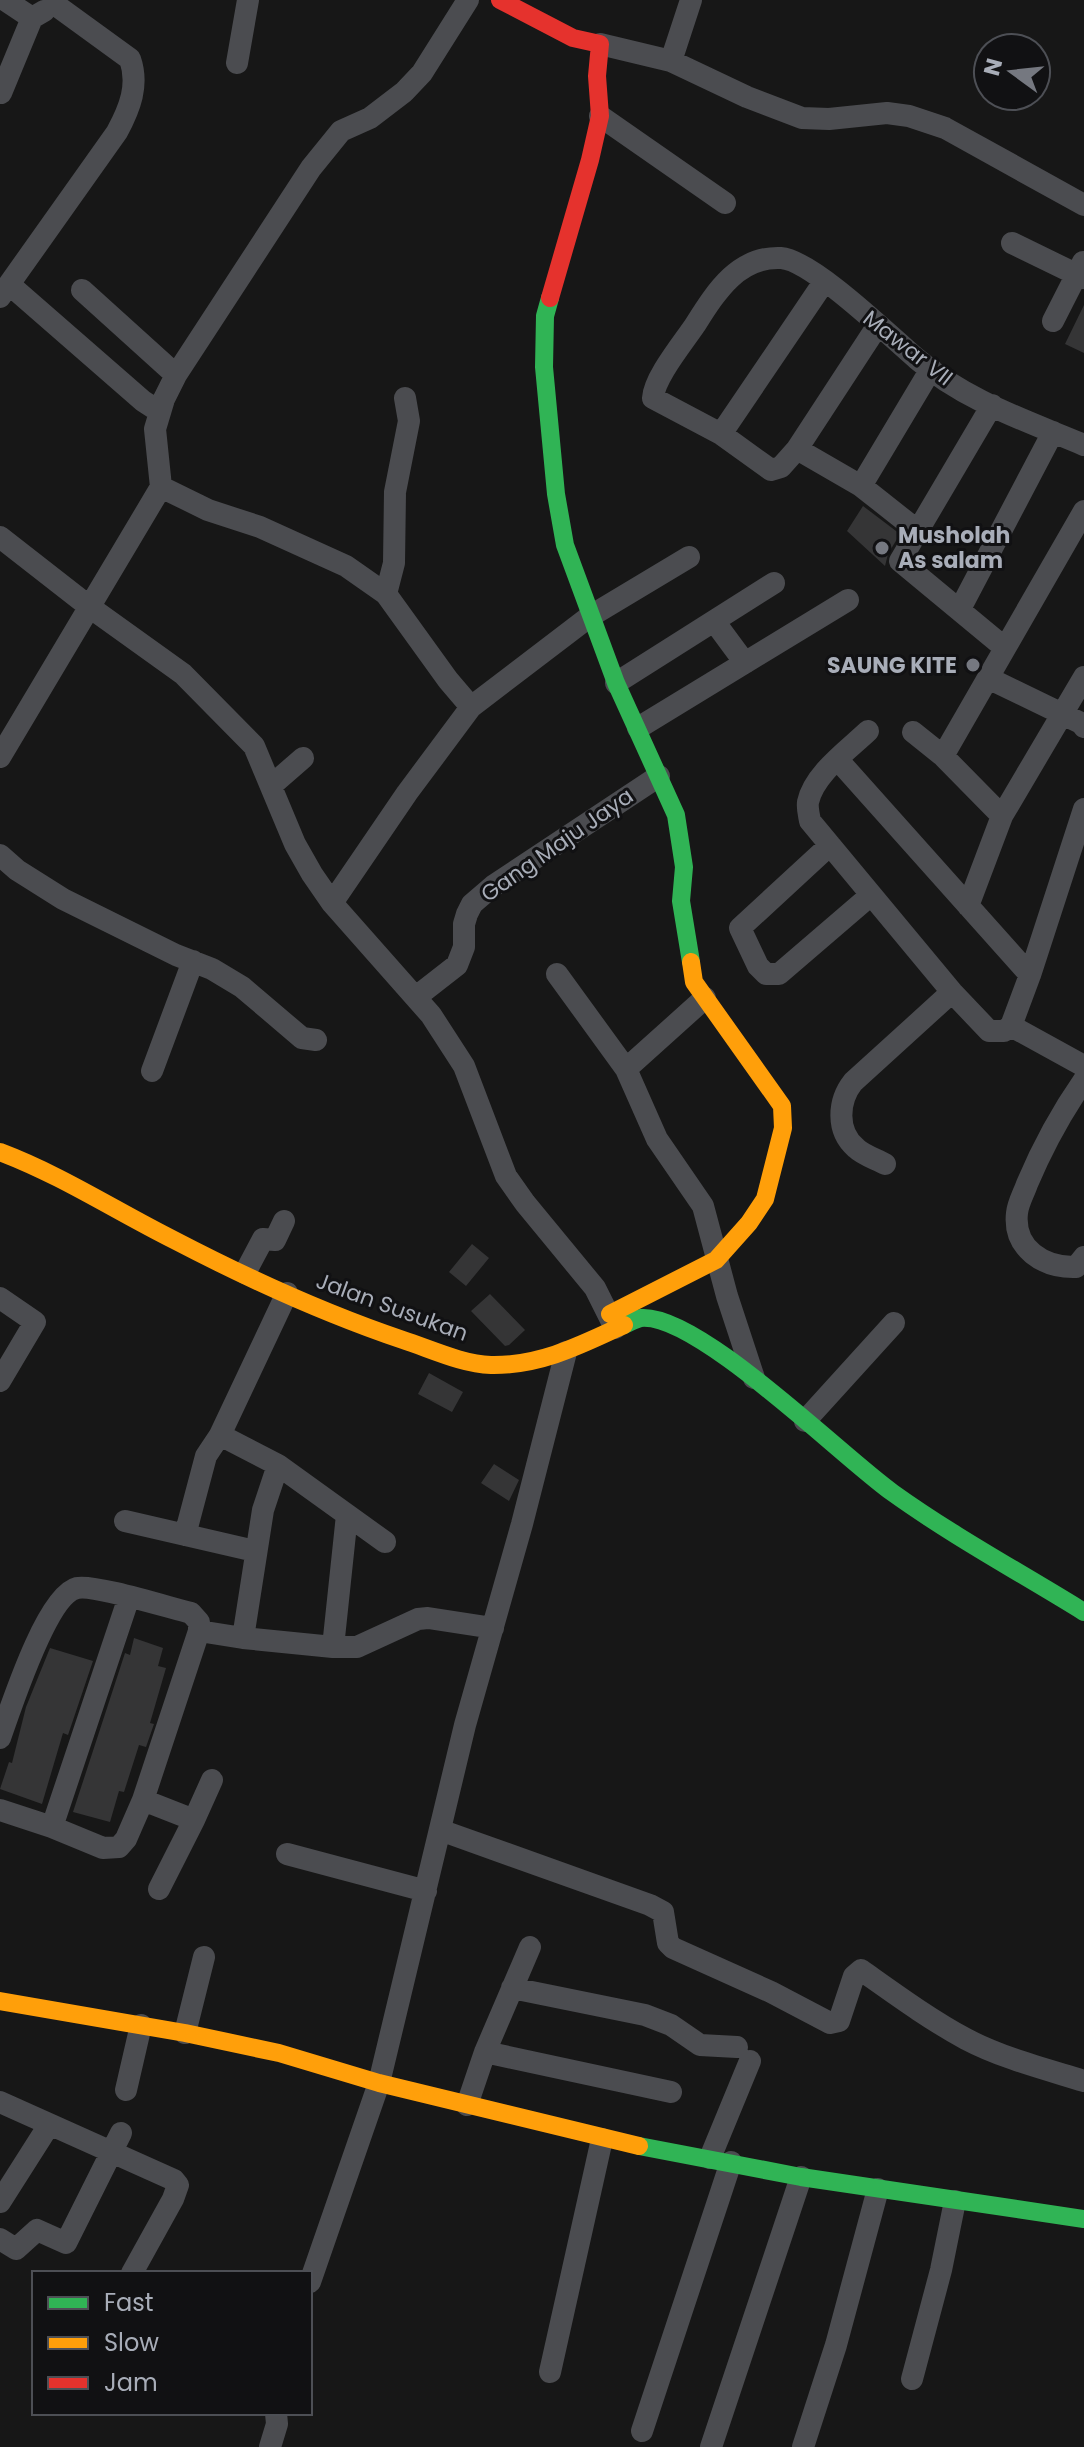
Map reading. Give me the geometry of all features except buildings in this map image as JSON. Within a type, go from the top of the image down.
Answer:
[{"type":"street","points":[[5,0],[32,18]]},
{"type":"street","points":[[237,63],[248,0]]},
{"type":"street","points":[[0,757],[161,487],[155,429],[176,375],[311,168],[341,131],[370,118],[404,92],[422,73],[468,0]]},
{"type":"street","points":[[500,0],[573,38],[664,60],[802,118],[829,119],[887,113],[909,116],[945,128],[1084,205]]},
{"type":"street","points":[[664,60],[691,0]]},
{"type":"street","points":[[1,93],[32,18],[53,2],[130,59],[135,75],[128,113],[5,291],[160,412]]},
{"type":"street","points":[[0,537],[183,674],[254,746],[295,844],[332,903],[431,1015],[464,1066],[506,1176],[595,1288],[612,1321],[716,1260],[749,1223],[765,1199],[783,1128],[782,1106],[694,982],[681,901],[684,867],[676,815],[616,683],[589,617],[565,545],[556,494],[544,367],[545,316],[600,116],[597,76],[606,46]]},
{"type":"street","points":[[600,116],[725,203]]},
{"type":"street","points":[[1012,243],[1082,271],[1053,321]]},
{"type":"street","name":"Mawar VII","points":[[721,434],[658,402],[652,394],[719,289],[752,261],[784,258],[824,282],[964,392],[1084,445]]},
{"type":"street","points":[[824,282],[721,434],[771,470],[781,467],[797,449],[878,325]]},
{"type":"street","points":[[82,290],[176,375]]},
{"type":"street","points":[[861,486],[931,369]]},
{"type":"street","points":[[386,594],[394,563],[392,515],[395,492],[409,421],[405,398]]},
{"type":"street","points":[[992,405],[900,561],[1005,648]]},
{"type":"street","points":[[960,609],[1053,432]]},
{"type":"street","points":[[797,449],[861,486],[918,531]]},
{"type":"street","points":[[161,487],[208,510],[260,527],[346,566],[386,594],[471,707]]},
{"type":"street","points":[[943,756],[1084,511]]},
{"type":"street","points":[[332,903],[407,793],[471,707],[589,617],[689,557]]},
{"type":"street","points":[[616,683],[774,583]]},
{"type":"street","points":[[638,728],[848,600]]},
{"type":"street","points":[[714,621],[745,663]]},
{"type":"street","points":[[968,906],[1002,816],[1084,677]]},
{"type":"street","points":[[988,678],[1084,727]]},
{"type":"street","points":[[868,731],[813,789],[808,804],[810,821],[952,992],[989,1031],[1004,1031],[1011,1026],[1084,809]]},
{"type":"street","points":[[913,732],[943,756],[1002,816]]},
{"type":"street","points":[[272,785],[303,758]]},
{"type":"street","points":[[838,760],[1030,975]]},
{"type":"street","name":"Gang Maju Jaya","points":[[416,997],[457,965],[464,947],[464,924],[472,904],[493,886],[659,776]]},
{"type":"street","points":[[830,845],[740,928],[758,966],[766,974],[779,974],[871,895]]},
{"type":"street","points":[[0,855],[17,870],[63,899],[242,987],[302,1038],[316,1040]]},
{"type":"street","points":[[152,1071],[193,961]]},
{"type":"street","points":[[557,974],[626,1069],[661,1147],[703,1206],[716,1260],[754,1378]]},
{"type":"street","points":[[885,1164],[852,1145],[842,1119],[842,1099],[853,1082],[952,992]]},
{"type":"street","points":[[626,1069],[705,998]]},
{"type":"street","points":[[1011,1026],[1084,1066]]},
{"type":"street","points":[[1084,1080],[1060,1113],[1039,1154],[1017,1210],[1016,1231],[1032,1255],[1051,1265],[1076,1267],[1084,1257]]},
{"type":"street","name":"Jalan Susukan","points":[[0,1152],[29,1163],[177,1242],[352,1323],[460,1359],[490,1365],[536,1361],[566,1352],[612,1321],[640,1318],[663,1322],[695,1337],[754,1378],[892,1493],[1084,1612]]},
{"type":"street","points":[[245,1273],[263,1239],[275,1240],[284,1221]]},
{"type":"street","points":[[185,1535],[206,1456],[220,1435],[287,1293]]},
{"type":"street","points":[[0,1298],[35,1322],[0,1381]]},
{"type":"street","points":[[805,1421],[894,1323]]},
{"type":"street","points":[[312,2276],[379,2083],[465,1725],[566,1352]]},
{"type":"street","points":[[220,1435],[278,1465],[385,1542]]},
{"type":"street","points":[[243,1638],[263,1510],[278,1465]]},
{"type":"street","points":[[333,1647],[347,1515]]},
{"type":"street","points":[[125,1521],[255,1551]]},
{"type":"street","points":[[0,1738],[5,1709],[44,1624],[60,1598],[77,1588],[96,1589],[191,1613],[199,1622],[199,1631],[143,1800],[126,1839],[119,1847],[103,1848],[0,1810]]},
{"type":"street","points":[[52,1827],[129,1597]]},
{"type":"street","points":[[199,1631],[243,1638],[357,1647],[418,1619],[493,1628]]},
{"type":"street","points":[[159,1889],[212,1780]]},
{"type":"street","points":[[143,1800],[194,1820]]},
{"type":"street","points":[[440,1830],[650,1905],[663,1912],[668,1943],[673,1948],[771,1992],[830,2023],[839,2021],[854,1976],[861,1970],[911,2006],[968,2040],[1008,2057],[1084,2081]]},
{"type":"street","points":[[287,1854],[426,1891]]},
{"type":"street","points":[[467,2105],[485,2052],[530,1947]]},
{"type":"street","points":[[185,2033],[204,1957]]},
{"type":"street","points":[[512,1988],[645,2015],[671,2025],[700,2045],[743,2054],[720,2160],[642,2431]]},
{"type":"street","points":[[0,2001],[185,2033],[279,2053],[379,2083],[602,2139],[801,2177],[1084,2219]]},
{"type":"street","points":[[126,2090],[141,2025]]},
{"type":"street","points":[[485,2052],[671,2092]]},
{"type":"street","points":[[0,2102],[49,2125],[116,2143],[178,2185],[133,2271]]},
{"type":"street","points":[[0,2202],[49,2125]]},
{"type":"street","points":[[550,2372],[602,2139]]},
{"type":"street","points":[[0,2239],[16,2249],[37,2230],[66,2243],[116,2143]]},
{"type":"street","points":[[711,2447],[801,2177]]},
{"type":"street","points":[[803,2447],[836,2345],[878,2189]]},
{"type":"street","points":[[912,2379],[941,2270],[955,2201]]},
{"type":"street","points":[[270,2447],[277,2424],[276,2415]]},
{"type":"traffic: fast","points":[[550,298],[545,316],[544,367],[556,494],[565,545],[616,683],[676,815],[684,867],[681,901],[691,962]]},
{"type":"traffic: fast","points":[[624,1325],[641,1318],[666,1323],[697,1338],[769,1390],[893,1493],[1084,1612]]},
{"type":"traffic: fast","points":[[639,2146],[801,2177],[1084,2219]]},
{"type":"traffic: slow","points":[[610,1314],[716,1260],[749,1223],[765,1199],[783,1128],[782,1106],[694,982],[691,962]]},
{"type":"traffic: slow","points":[[0,1152],[45,1171],[152,1229],[287,1294],[345,1319],[458,1359],[491,1365],[526,1362],[560,1353],[624,1325]]},
{"type":"traffic: slow","points":[[0,2001],[185,2033],[279,2053],[379,2083],[639,2146]]},
{"type":"traffic: jam","points":[[500,0],[573,38],[600,44],[597,76],[600,116],[550,298]]},
{"type":"place","name":"Musholah As salam","points":[[882,548]]},
{"type":"place","name":"SAUNG KITE","points":[[973,665]]}]
